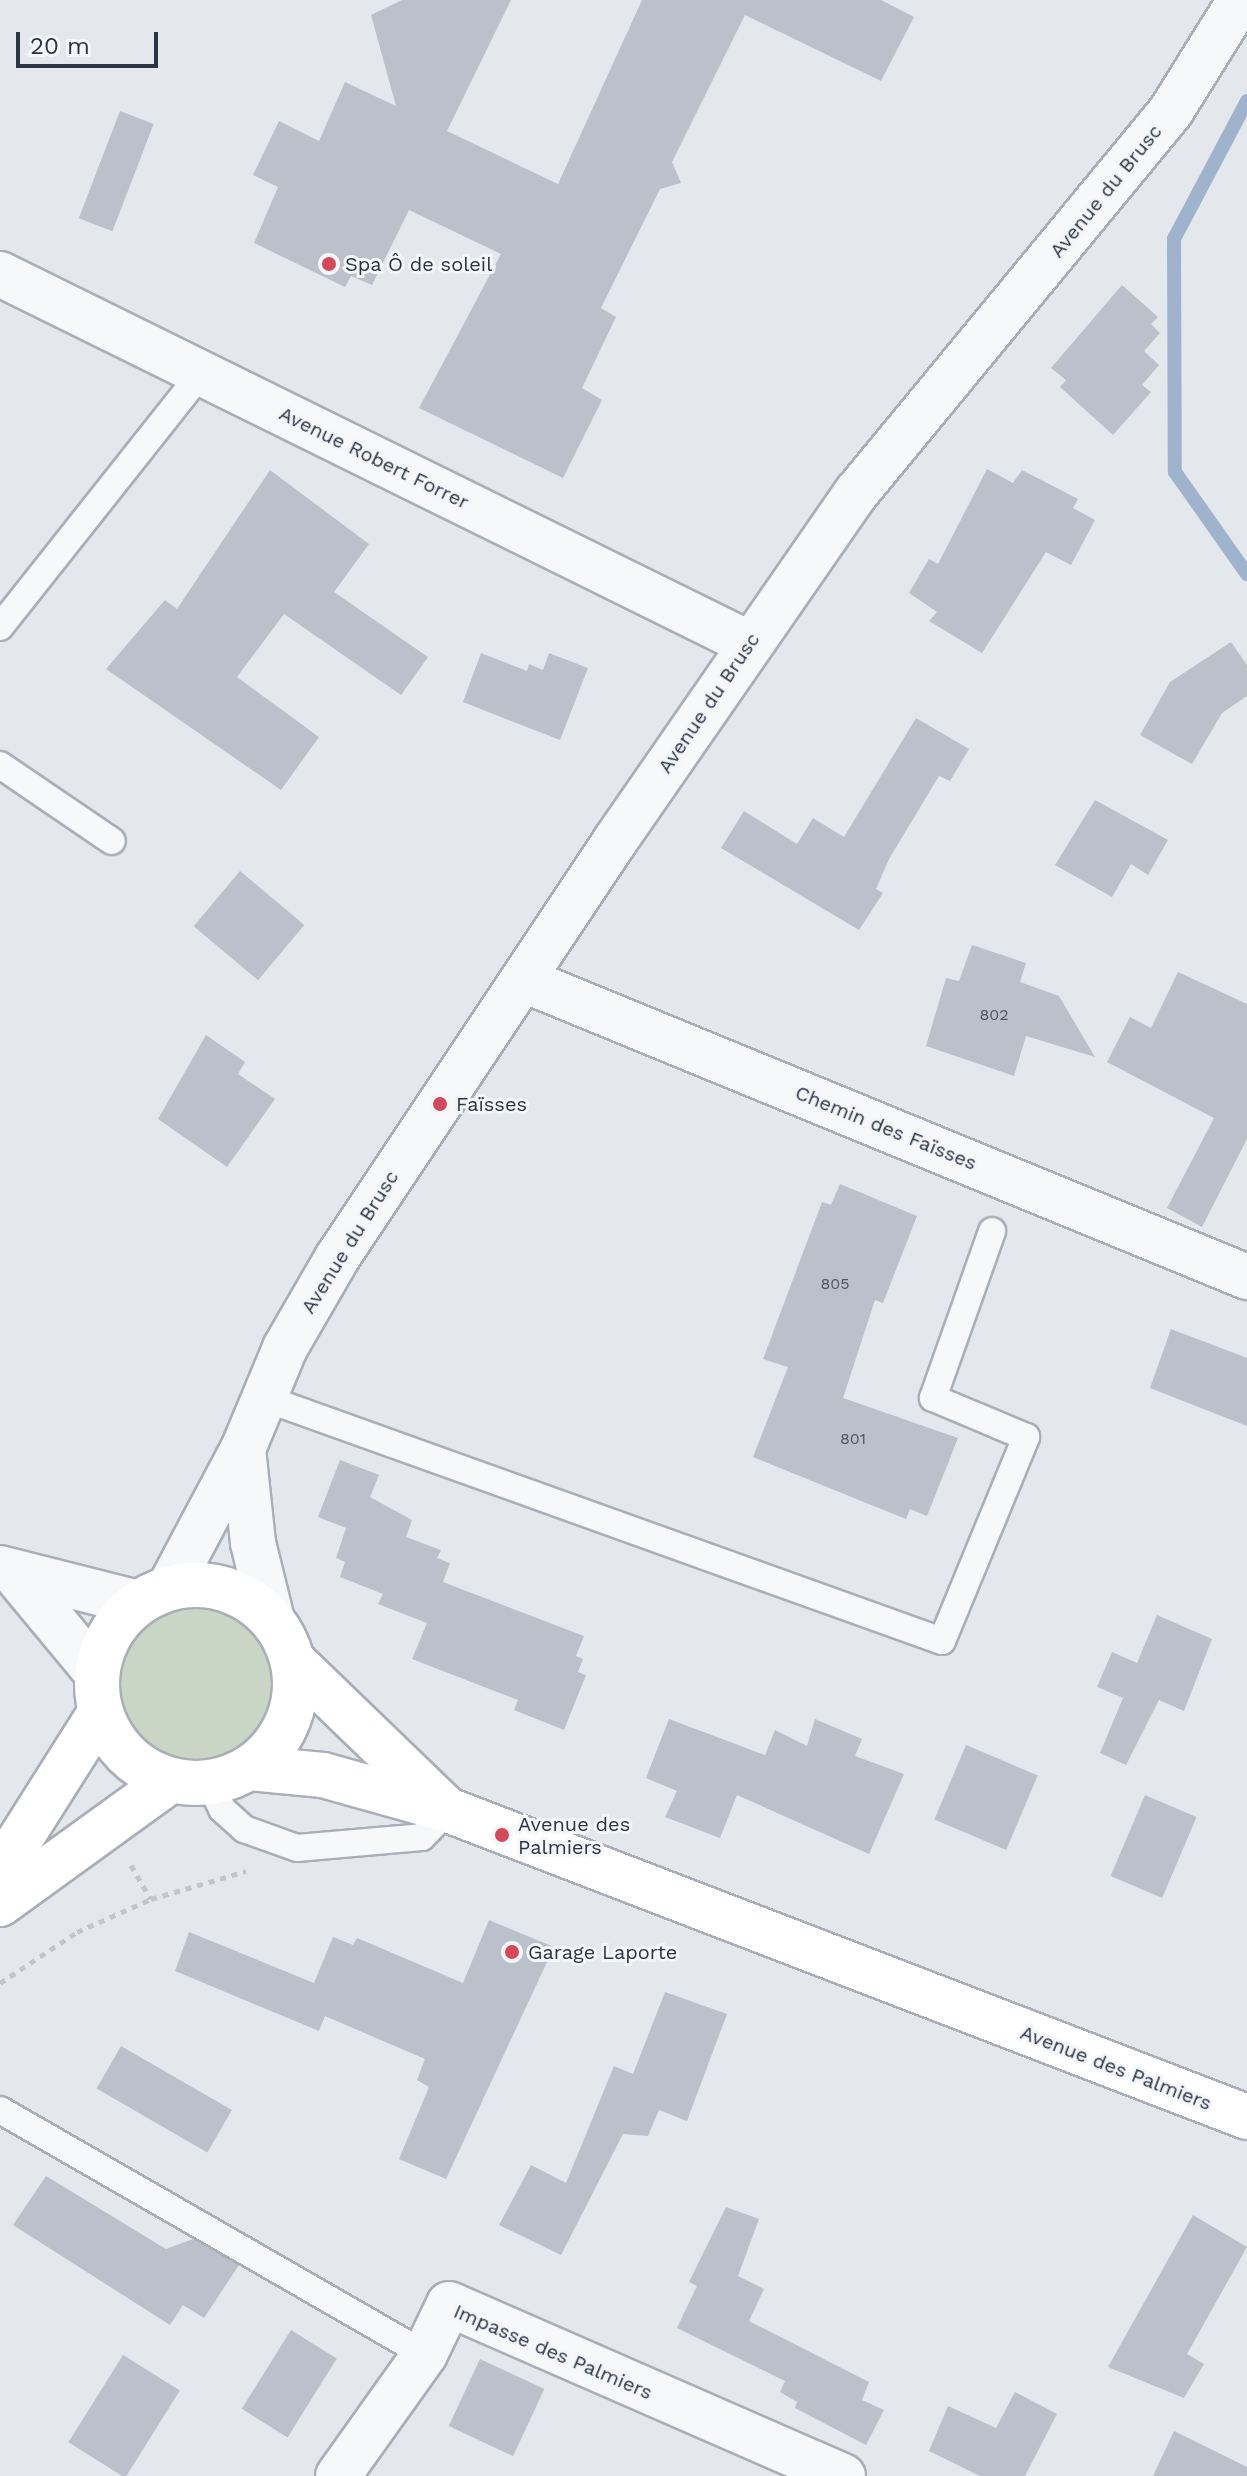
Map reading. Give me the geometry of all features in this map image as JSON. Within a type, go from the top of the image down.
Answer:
[{"type":"main road","points":[[0,1871],[99,1693],[118,1622],[154,1596],[226,1589],[272,1620],[293,1661],[289,1721],[250,1768],[190,1781],[0,1904]]},
{"type":"main road","name":"Avenue des Palmiers","points":[[293,1661],[448,1810]]},
{"type":"main road","points":[[99,1693],[116,1743],[190,1781]]},
{"type":"main road","name":"Avenue des Palmiers","points":[[250,1768],[323,1775],[448,1810],[1247,2117]]},
{"type":"street","name":"Avenue du Brusc","points":[[154,1596],[243,1449],[264,1398],[337,1258],[748,643],[857,492],[1171,111],[1240,0]]},
{"type":"street","name":"Avenue Robert Forrer","points":[[0,274],[748,643]]},
{"type":"street","name":"Chemin des Faïsses","points":[[524,980],[1247,1277]]},
{"type":"street","name":"Avenue du Brusc","points":[[243,1449],[253,1543],[272,1620]]},
{"type":"street","points":[[9,1573],[154,1596]]},
{"type":"street","points":[[9,1573],[99,1693]]},
{"type":"street","name":"Impasse des Palmiers","points":[[338,2476],[425,2354],[449,2304],[843,2476]]},
{"type":"lane","points":[[0,627],[202,372]]},
{"type":"lane","points":[[0,765],[112,841]]},
{"type":"lane","points":[[264,1398],[942,1641],[1026,1437],[933,1398],[992,1231]]},
{"type":"lane","points":[[190,1781],[244,1829],[297,1848],[422,1837],[448,1810]]},
{"type":"lane","points":[[0,2110],[425,2354]]},
{"type":"path","points":[[0,1983],[77,1932],[151,1899],[281,1862],[297,1848]]},
{"type":"green space","points":[[196,1585],[234,1593],[266,1614],[287,1646],[295,1684],[287,1722],[266,1754],[234,1775],[196,1783],[158,1775],[126,1754],[105,1722],[97,1684],[105,1646],[126,1614],[158,1593]]},
{"type":"building","points":[[402,0],[511,0],[447,131],[558,184],[642,0],[881,0],[914,17],[881,81],[745,15],[672,162],[681,183],[660,189],[601,308],[616,317],[582,388],[602,400],[563,478],[419,408],[501,254],[409,210],[372,285],[351,276],[345,287],[254,243],[278,187],[253,175],[279,121],[319,141],[345,82],[396,106],[371,15]]},
{"type":"building","points":[[120,111],[154,124],[112,231],[79,218]]},
{"type":"building","points":[[1122,285],[1158,317],[1151,324],[1160,333],[1144,351],[1159,365],[1142,385],[1151,392],[1113,435],[1060,387],[1066,380],[1051,368]]},
{"type":"building","points":[[987,469],[1013,483],[1022,470],[1078,499],[1073,508],[1095,520],[1071,565],[1046,552],[982,653],[929,621],[937,612],[909,593],[929,559],[938,564]]},
{"type":"building","points":[[270,470],[369,544],[334,592],[428,657],[401,695],[284,614],[237,677],[319,737],[281,790],[106,669],[165,600],[177,609]]},
{"type":"building","points":[[1231,642],[1247,665],[1247,696],[1222,713],[1192,764],[1140,735],[1170,682]]},
{"type":"building","points":[[481,653],[527,671],[529,664],[543,670],[549,653],[588,668],[560,740],[463,702]]},
{"type":"building","points":[[916,718],[969,749],[950,781],[939,776],[889,859],[876,889],[883,893],[859,930],[721,848],[744,811],[797,844],[813,818],[844,837]]},
{"type":"building","points":[[1095,800],[1168,840],[1148,875],[1131,864],[1112,897],[1055,865]]},
{"type":"building","points":[[240,871],[304,925],[258,980],[194,926]]},
{"type":"building","points":[[972,945],[1026,963],[1020,982],[1059,996],[1095,1057],[1026,1036],[1014,1076],[926,1046],[946,978],[959,981]]},
{"type":"building","points":[[1178,972],[1247,1004],[1247,1139],[1202,1227],[1167,1208],[1214,1118],[1107,1062],[1130,1017],[1151,1028]]},
{"type":"building","points":[[206,1035],[245,1062],[238,1074],[275,1099],[227,1167],[158,1119]]},
{"type":"building","points":[[840,1184],[917,1216],[883,1303],[875,1300],[843,1398],[958,1438],[927,1516],[910,1509],[906,1519],[753,1457],[788,1367],[763,1359],[822,1202],[831,1205]]},
{"type":"building","points":[[1171,1329],[1247,1358],[1247,1426],[1150,1388]]},
{"type":"building","points":[[340,1460],[379,1475],[370,1497],[412,1520],[406,1537],[441,1550],[437,1558],[450,1563],[443,1582],[584,1636],[576,1656],[583,1659],[578,1672],[586,1675],[564,1730],[514,1710],[518,1700],[412,1659],[427,1623],[378,1604],[383,1594],[340,1577],[345,1562],[336,1558],[346,1528],[318,1517]]},
{"type":"building","points":[[1157,1615],[1212,1639],[1184,1711],[1159,1700],[1126,1765],[1100,1753],[1123,1698],[1097,1687],[1112,1652],[1137,1663]]},
{"type":"building","points":[[669,1719],[765,1755],[775,1730],[807,1746],[815,1719],[862,1739],[855,1756],[904,1774],[869,1854],[737,1795],[720,1838],[665,1817],[677,1791],[646,1778]]},
{"type":"building","points":[[966,1745],[1038,1775],[1006,1850],[934,1820]]},
{"type":"building","points":[[1145,1795],[1197,1817],[1162,1898],[1111,1876]]},
{"type":"building","points":[[489,1920],[554,1947],[446,2179],[399,2159],[429,2087],[417,2080],[425,2059],[325,2016],[319,2031],[175,1971],[189,1932],[314,1983],[333,1937],[353,1945],[357,1938],[463,1983]]},
{"type":"building","points":[[665,1992],[727,2014],[687,2121],[659,2110],[648,2136],[623,2134],[561,2255],[499,2225],[531,2165],[566,2183],[614,2066],[633,2074]]},
{"type":"building","points":[[121,2046],[232,2110],[207,2152],[97,2088]]},
{"type":"building","points":[[46,2176],[166,2249],[193,2239],[239,2265],[204,2318],[183,2305],[170,2325],[13,2225]]},
{"type":"building","points":[[726,2207],[759,2219],[738,2276],[764,2289],[749,2321],[869,2382],[862,2400],[884,2410],[866,2445],[795,2408],[797,2402],[780,2392],[785,2381],[677,2328],[697,2286],[689,2282]]},
{"type":"building","points":[[1193,2215],[1247,2247],[1187,2354],[1204,2364],[1184,2398],[1108,2367]]},
{"type":"building","points":[[291,2330],[337,2359],[288,2437],[242,2409]]},
{"type":"building","points":[[123,2355],[180,2391],[126,2476],[68,2442]]},
{"type":"building","points":[[480,2359],[544,2389],[513,2456],[449,2426]]},
{"type":"building","points":[[1015,2392],[1057,2414],[1025,2476],[980,2476],[929,2451],[948,2406],[996,2428]]},
{"type":"building","points":[[1174,2431],[1247,2467],[1247,2476],[1153,2476]]},
{"type":"waterway","points":[[1247,101],[1174,239],[1175,472],[1247,574]]},
{"type":"place","name":"Spa Ô de soleil","points":[[329,264]]},
{"type":"place","name":"Faïsses","points":[[440,1104]]},
{"type":"place","name":"Avenue des Palmiers","points":[[502,1835]]},
{"type":"place","name":"Garage Laporte","points":[[512,1952]]}]
